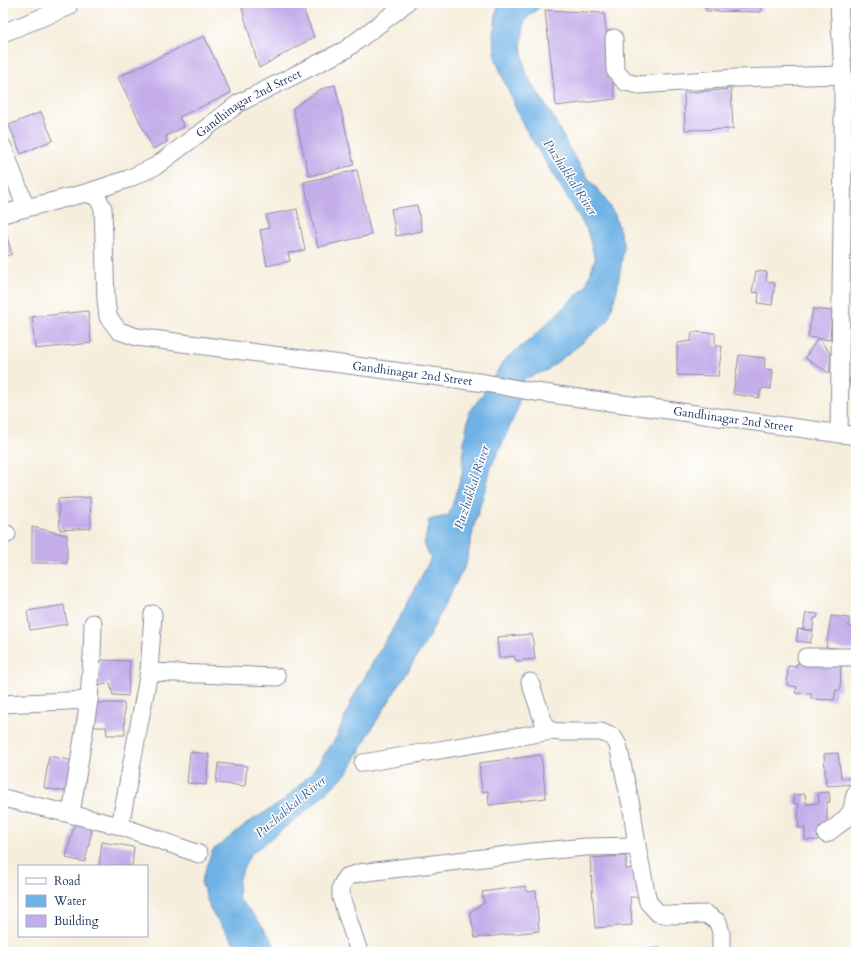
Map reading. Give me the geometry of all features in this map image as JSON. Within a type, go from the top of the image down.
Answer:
[{"type":"street","points":[[839,3],[849,205],[839,434]]},
{"type":"street","name":"Gandhinagar 2nd Street","points":[[3,214],[86,193],[128,179],[156,166],[239,103],[345,50],[397,6]]},
{"type":"street","points":[[3,33],[68,7]]},
{"type":"street","points":[[614,38],[615,70],[625,82],[639,85],[736,78],[843,74]]},
{"type":"street","points":[[3,147],[26,208]]},
{"type":"street","name":"Gandhinagar 2nd Street","points":[[86,193],[97,197],[102,208],[108,317],[119,330],[137,337],[485,383],[529,391],[856,436]]},
{"type":"street","points":[[120,826],[149,672],[153,614]]},
{"type":"street","points":[[71,814],[89,700],[93,622]]},
{"type":"street","points":[[806,657],[856,657]]},
{"type":"street","points":[[149,672],[277,677]]},
{"type":"street","points":[[530,682],[545,726],[552,731]]},
{"type":"street","points":[[3,704],[89,700]]},
{"type":"street","points":[[363,763],[552,731],[601,732],[613,737],[618,745],[632,810],[637,846],[648,902],[658,912],[670,915],[706,914],[718,922],[721,933],[721,952]]},
{"type":"street","points":[[826,834],[848,817],[852,809],[856,793]]},
{"type":"street","points":[[3,798],[120,826],[199,854]]},
{"type":"street","points":[[359,952],[341,897],[342,887],[346,877],[359,872],[532,852],[586,847],[637,846]]},
{"type":"water","name":"Puzhakkal River","points":[[499,3],[544,3],[525,20],[521,45],[526,74],[553,117],[570,150],[615,215],[624,246],[617,290],[608,321],[547,370],[524,379],[517,410],[491,467],[474,526],[466,564],[427,640],[371,730],[348,772],[311,807],[250,855],[239,878],[238,898],[265,930],[277,952],[240,952],[211,911],[201,882],[212,851],[249,822],[282,802],[312,772],[336,738],[353,698],[404,610],[431,558],[424,546],[429,520],[449,515],[462,474],[464,440],[470,410],[481,397],[504,360],[532,338],[586,286],[595,259],[587,230],[523,125],[496,60],[493,34]]},
{"type":"building","points":[[246,3],[301,3],[314,37],[259,68],[241,5]]},
{"type":"building","points":[[706,3],[762,3],[761,12],[706,11]]},
{"type":"building","points":[[545,10],[604,13],[615,99],[556,106]]},
{"type":"building","points":[[204,36],[231,93],[179,117],[184,127],[166,136],[167,142],[153,149],[118,77]]},
{"type":"building","points":[[335,85],[354,165],[309,176],[293,108],[321,89]]},
{"type":"building","points":[[731,89],[733,129],[685,130],[684,93]]},
{"type":"building","points":[[41,112],[53,140],[21,154],[9,125]]},
{"type":"building","points":[[357,170],[371,235],[318,247],[304,182]]},
{"type":"building","points":[[417,205],[422,231],[396,236],[391,209]]},
{"type":"building","points":[[297,209],[305,250],[288,253],[290,261],[267,266],[260,230],[269,228],[266,215]]},
{"type":"building","points":[[3,223],[12,254],[3,257]]},
{"type":"building","points":[[756,271],[767,272],[766,281],[775,283],[772,305],[758,303],[759,293],[752,292]]},
{"type":"building","points":[[813,309],[832,311],[830,340],[808,337]]},
{"type":"building","points":[[88,311],[91,343],[35,349],[32,317]]},
{"type":"building","points":[[692,332],[715,333],[715,346],[722,346],[718,376],[677,375],[677,343],[691,341]]},
{"type":"building","points":[[818,338],[831,354],[829,373],[805,358]]},
{"type":"building","points":[[739,355],[765,358],[764,369],[773,370],[771,389],[762,388],[759,398],[733,394]]},
{"type":"building","points":[[855,369],[856,388],[852,387],[849,379],[854,374]]},
{"type":"building","points":[[90,497],[91,528],[60,530],[58,499]]},
{"type":"building","points":[[32,527],[67,535],[67,563],[32,563]]},
{"type":"building","points":[[64,605],[67,624],[30,630],[27,611]]},
{"type":"building","points":[[806,613],[818,614],[817,618],[814,618],[813,630],[803,629]]},
{"type":"building","points":[[831,616],[849,618],[849,626],[856,628],[854,650],[826,647]]},
{"type":"building","points":[[798,629],[813,631],[810,643],[796,641]]},
{"type":"building","points":[[532,634],[535,659],[516,661],[514,656],[499,658],[497,637]]},
{"type":"building","points":[[100,660],[130,661],[128,696],[113,695],[110,683],[98,686]]},
{"type":"building","points":[[797,663],[841,666],[840,691],[836,690],[834,700],[811,699],[811,694],[795,693],[797,687],[787,685],[788,666],[797,667]]},
{"type":"building","points":[[94,703],[124,703],[125,735],[107,735],[106,727],[94,727]]},
{"type":"building","points":[[856,740],[856,757],[855,757],[852,741]]},
{"type":"building","points":[[190,752],[209,754],[206,785],[187,783]]},
{"type":"building","points":[[838,753],[841,778],[856,779],[856,784],[826,786],[824,754]]},
{"type":"building","points":[[541,755],[546,798],[489,805],[488,791],[482,792],[479,763]]},
{"type":"building","points":[[49,756],[74,761],[69,792],[44,788]]},
{"type":"building","points":[[218,763],[247,766],[245,786],[216,783]]},
{"type":"building","points":[[829,792],[830,802],[827,802],[827,827],[819,827],[818,840],[805,840],[805,828],[799,828],[798,804],[794,804],[793,795],[805,794],[806,804],[819,803],[818,793]]},
{"type":"building","points":[[75,821],[93,825],[85,862],[66,858]]},
{"type":"building","points":[[102,842],[134,847],[132,865],[99,865]]},
{"type":"building","points":[[626,856],[626,869],[636,868],[638,897],[630,897],[632,925],[595,928],[590,858]]},
{"type":"building","points":[[525,886],[527,892],[536,891],[539,931],[475,938],[470,912],[484,903],[482,892]]},
{"type":"building","points":[[661,948],[661,952],[646,952],[646,949]]}]
